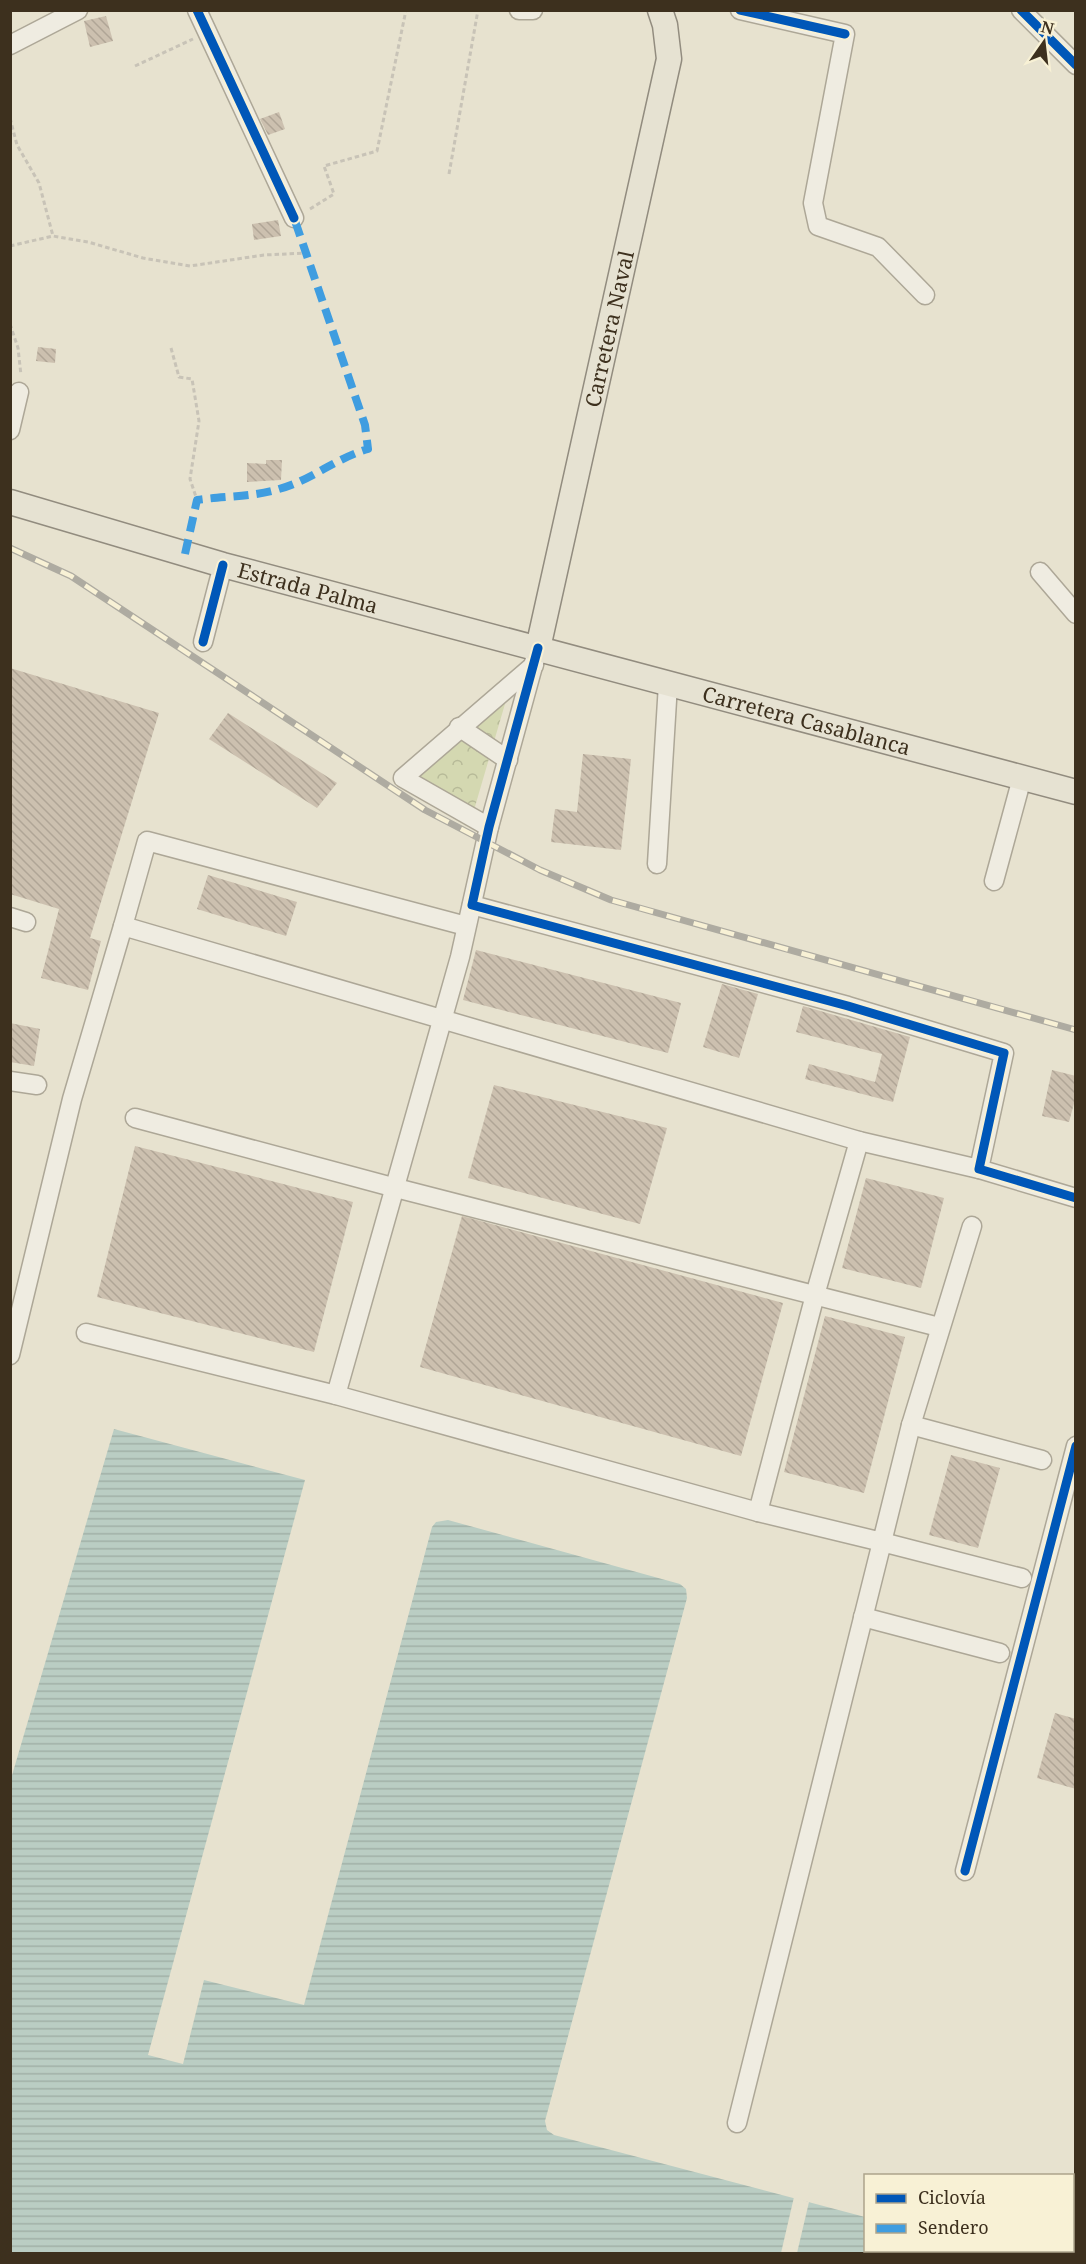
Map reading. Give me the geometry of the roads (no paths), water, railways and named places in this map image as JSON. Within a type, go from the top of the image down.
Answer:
[{"type":"main road","name":"Carretera Naval","points":[[536,656],[669,59],[665,25],[660,10]]},
{"type":"main road","name":"Estrada Palma","points":[[10,502],[536,656]]},
{"type":"main road","name":"Carretera Casablanca","points":[[536,656],[668,684],[1076,792]]},
{"type":"street","points":[[10,45],[78,10]]},
{"type":"street","points":[[197,10],[294,218]]},
{"type":"street","points":[[519,10],[533,10]]},
{"type":"street","points":[[740,10],[845,34],[813,203],[818,226],[878,247],[925,295]]},
{"type":"street","points":[[1021,10],[1076,65]]},
{"type":"street","points":[[10,430],[19,392]]},
{"type":"street","points":[[204,642],[223,565]]},
{"type":"street","points":[[1040,572],[1076,614]]},
{"type":"street","points":[[489,827],[403,778],[536,656]]},
{"type":"street","points":[[336,1395],[396,1188],[472,905],[489,827],[536,656]]},
{"type":"street","points":[[657,864],[668,684]]},
{"type":"street","points":[[459,727],[508,760]]},
{"type":"street","points":[[994,881],[1022,778]]},
{"type":"street","points":[[10,1355],[72,1099],[147,841],[466,926]]},
{"type":"street","points":[[472,905],[848,1006],[1004,1053],[979,1169]]},
{"type":"street","points":[[123,926],[859,1142],[979,1169],[1076,1198]]},
{"type":"street","points":[[10,1081],[37,1085]]},
{"type":"street","points":[[135,1118],[396,1188],[939,1327]]},
{"type":"street","points":[[758,1512],[815,1294],[859,1142]]},
{"type":"street","points":[[737,2123],[911,1425],[939,1327],[972,1226]]},
{"type":"street","points":[[86,1333],[336,1395],[758,1512],[1022,1578]]},
{"type":"street","points":[[911,1425],[1042,1460]]},
{"type":"street","points":[[965,1871],[1076,1446]]},
{"type":"street","points":[[863,1617],[1000,1653]]},
{"type":"railway","points":[[10,548],[71,576],[425,810],[540,870],[611,900],[1076,1030]]}]
